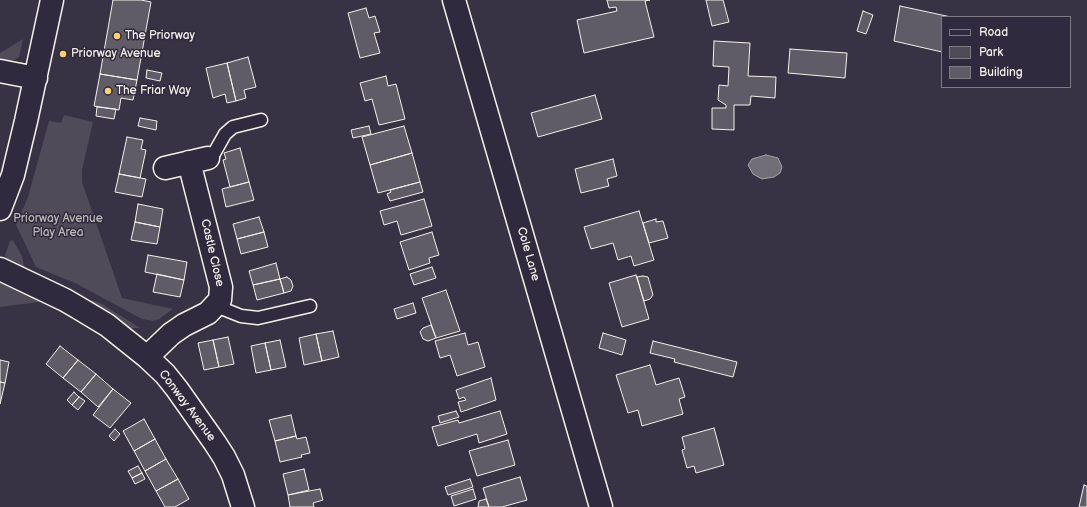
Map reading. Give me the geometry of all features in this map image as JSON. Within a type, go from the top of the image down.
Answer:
[{"type":"street","points":[[0,209],[13,175],[36,78],[52,0]]},
{"type":"street","name":"Cole Lane","points":[[454,0],[601,507]]},
{"type":"street","points":[[0,71],[36,78]]},
{"type":"street","points":[[165,168],[198,160]]},
{"type":"street","name":"Castle Close","points":[[147,357],[171,334],[184,325],[208,313],[220,300],[221,287],[198,160]]},
{"type":"street","name":"Conway Avenue","points":[[0,269],[65,300],[107,325],[147,357],[165,374],[177,388],[224,457],[233,475],[243,507]]},
{"type":"lane","points":[[198,160],[212,157],[225,134],[233,127],[261,120]]},
{"type":"lane","points":[[216,306],[241,316],[258,318],[310,306]]},
{"type":"green space","points":[[23,39],[19,57],[12,61],[0,61],[0,53]]},
{"type":"green space","name":"Priorway Avenue Play Area","points":[[64,115],[93,122],[82,170],[82,182],[122,298],[173,309],[159,319],[153,321],[142,319],[77,284],[36,267],[16,225],[28,197],[49,121],[61,123]]},
{"type":"green space","points":[[13,240],[22,256],[25,270],[11,264],[6,259],[5,255],[10,241]]},
{"type":"green space","points":[[0,283],[6,284],[40,299],[39,302],[0,307]]},
{"type":"green space","points":[[92,300],[102,304],[140,328],[131,328],[123,325],[89,302]]},
{"type":"shaded area","points":[[766,155],[778,158],[782,167],[780,173],[774,177],[762,179],[753,174],[748,165],[752,159]]},
{"type":"building","points":[[113,0],[141,0],[151,2],[137,80],[100,74]]},
{"type":"building","points":[[607,0],[650,0],[645,1],[654,37],[584,53],[577,20],[617,11],[616,7],[609,8]]},
{"type":"building","points":[[706,0],[723,0],[729,22],[712,26]]},
{"type":"building","points":[[900,6],[946,16],[941,16],[941,52],[894,41]]},
{"type":"building","points":[[366,8],[369,18],[375,16],[380,32],[374,33],[380,53],[360,58],[348,13]]},
{"type":"building","points":[[863,11],[873,15],[866,34],[857,31]]},
{"type":"building","points":[[714,41],[750,43],[748,76],[776,77],[775,98],[751,96],[750,105],[734,105],[734,130],[712,129],[712,108],[726,108],[726,105],[718,100],[719,85],[728,86],[729,67],[713,66]]},
{"type":"building","points":[[790,49],[847,53],[845,78],[788,73]]},
{"type":"building","points":[[248,57],[256,87],[244,90],[246,98],[236,101],[227,63]]},
{"type":"building","points":[[227,63],[236,101],[227,103],[225,94],[213,98],[206,68]]},
{"type":"building","points":[[147,70],[162,73],[160,81],[146,78]]},
{"type":"building","points":[[100,74],[137,80],[133,100],[121,98],[119,110],[94,106]]},
{"type":"building","points":[[386,76],[388,86],[396,84],[405,119],[379,125],[372,99],[365,101],[360,83]]},
{"type":"building","points":[[595,95],[602,119],[538,137],[531,113]]},
{"type":"building","points":[[97,107],[116,109],[114,119],[96,116]]},
{"type":"building","points":[[140,118],[157,121],[156,130],[138,126]]},
{"type":"building","points":[[369,126],[371,134],[353,138],[351,130]]},
{"type":"building","points":[[404,126],[412,153],[370,165],[362,137]]},
{"type":"building","points":[[127,137],[143,140],[141,149],[146,150],[140,178],[119,174]]},
{"type":"building","points":[[240,148],[249,182],[230,187],[223,160],[226,159],[224,153]]},
{"type":"building","points":[[412,153],[420,182],[378,193],[370,165]]},
{"type":"building","points":[[613,159],[617,176],[607,179],[609,186],[581,193],[575,169]]},
{"type":"building","points":[[119,174],[146,179],[142,197],[115,192]]},
{"type":"building","points":[[249,182],[254,200],[226,207],[222,189]]},
{"type":"building","points":[[420,182],[423,192],[390,201],[387,194],[391,192],[390,190]]},
{"type":"building","points":[[424,199],[432,226],[401,235],[397,221],[384,225],[380,211]]},
{"type":"building","points":[[138,204],[163,209],[160,227],[135,222]]},
{"type":"building","points":[[639,211],[654,260],[634,266],[631,256],[618,260],[613,243],[591,249],[584,227]]},
{"type":"building","points":[[259,217],[264,232],[237,239],[233,224]]},
{"type":"building","points":[[656,219],[656,222],[663,221],[668,238],[649,243],[643,223]]},
{"type":"building","points":[[135,222],[160,227],[157,244],[131,240]]},
{"type":"building","points":[[264,232],[268,247],[241,254],[237,239]]},
{"type":"building","points":[[432,232],[439,255],[429,258],[430,263],[409,270],[400,242]]},
{"type":"building","points":[[148,255],[187,262],[184,280],[145,272]]},
{"type":"building","points":[[276,263],[280,279],[253,285],[249,271]]},
{"type":"building","points":[[432,267],[436,278],[414,285],[410,274]]},
{"type":"building","points":[[157,274],[184,280],[180,297],[153,292]]},
{"type":"building","points":[[636,275],[649,319],[622,327],[609,283]]},
{"type":"building","points":[[287,277],[291,280],[293,286],[291,291],[284,293],[280,279]]},
{"type":"building","points":[[637,277],[648,277],[653,295],[650,299],[644,301]]},
{"type":"building","points":[[280,279],[284,293],[257,300],[253,285]]},
{"type":"building","points":[[446,290],[460,331],[436,338],[422,298]]},
{"type":"building","points":[[413,303],[416,313],[397,319],[394,309]]},
{"type":"building","points":[[431,325],[436,338],[428,341],[423,339],[420,332],[423,328]]},
{"type":"building","points":[[333,331],[339,357],[322,361],[316,334]]},
{"type":"building","points":[[465,333],[468,345],[478,342],[485,367],[457,376],[450,355],[440,358],[435,341]]},
{"type":"building","points":[[603,333],[626,340],[622,355],[599,348]]},
{"type":"building","points":[[316,334],[322,361],[304,365],[299,338]]},
{"type":"building","points":[[228,337],[234,364],[219,367],[213,340]]},
{"type":"building","points":[[213,340],[219,367],[204,370],[198,343]]},
{"type":"building","points":[[280,340],[286,367],[271,370],[265,343]]},
{"type":"building","points":[[653,341],[737,362],[733,377],[674,362],[675,359],[650,353]]},
{"type":"building","points":[[265,343],[271,370],[256,373],[251,346]]},
{"type":"building","points":[[60,346],[78,360],[63,378],[46,364]]},
{"type":"building","points":[[0,360],[9,362],[5,383],[0,382]]},
{"type":"building","points":[[78,360],[96,374],[81,392],[63,378]]},
{"type":"building","points":[[650,365],[656,385],[679,378],[685,397],[679,399],[683,414],[642,426],[638,410],[628,413],[616,375]]},
{"type":"building","points":[[96,374],[113,389],[98,407],[81,392]]},
{"type":"building","points":[[491,378],[496,400],[461,412],[458,402],[466,400],[464,397],[459,399],[456,390]]},
{"type":"building","points":[[0,382],[5,383],[0,404]]},
{"type":"building","points":[[113,389],[131,403],[110,428],[93,415]]},
{"type":"building","points":[[74,392],[79,397],[72,405],[67,400]]},
{"type":"building","points":[[79,397],[85,401],[78,410],[72,405]]},
{"type":"building","points":[[456,411],[459,417],[440,423],[438,416]]},
{"type":"building","points":[[500,411],[507,434],[479,443],[477,434],[438,446],[432,427],[458,420],[459,423]]},
{"type":"building","points":[[291,415],[296,436],[275,441],[269,420]]},
{"type":"building","points":[[144,419],[155,439],[134,451],[123,431]]},
{"type":"building","points":[[714,428],[724,465],[696,473],[694,466],[687,468],[682,450],[685,449],[682,437]]},
{"type":"building","points":[[115,429],[120,434],[114,441],[109,436]]},
{"type":"building","points":[[296,436],[297,439],[306,437],[310,453],[301,455],[302,457],[280,462],[275,441]]},
{"type":"building","points":[[155,439],[166,459],[145,471],[134,451]]},
{"type":"building","points":[[508,440],[515,465],[477,476],[469,451]]},
{"type":"building","points":[[166,459],[178,479],[156,491],[145,471]]},
{"type":"building","points":[[138,466],[142,473],[132,478],[128,471]]},
{"type":"building","points":[[304,469],[309,490],[288,495],[283,474]]},
{"type":"building","points":[[142,473],[145,479],[135,484],[132,478]]},
{"type":"building","points":[[520,477],[527,500],[502,507],[489,507],[483,488]]},
{"type":"building","points":[[178,479],[189,499],[175,507],[165,507],[156,491]]},
{"type":"building","points":[[470,479],[473,487],[448,495],[445,487]]},
{"type":"building","points":[[1084,485],[1087,486],[1087,507],[1079,507]]},
{"type":"building","points":[[320,489],[323,500],[313,503],[314,507],[290,507],[288,495]]},
{"type":"building","points":[[473,489],[476,499],[454,506],[451,496]]},
{"type":"building","points":[[486,499],[489,507],[478,507],[479,501]]},
{"type":"place","name":"The Priorway","points":[[117,36]]},
{"type":"place","name":"Priorway Avenue","points":[[63,54]]},
{"type":"place","name":"The Friar Way","points":[[108,91]]}]
